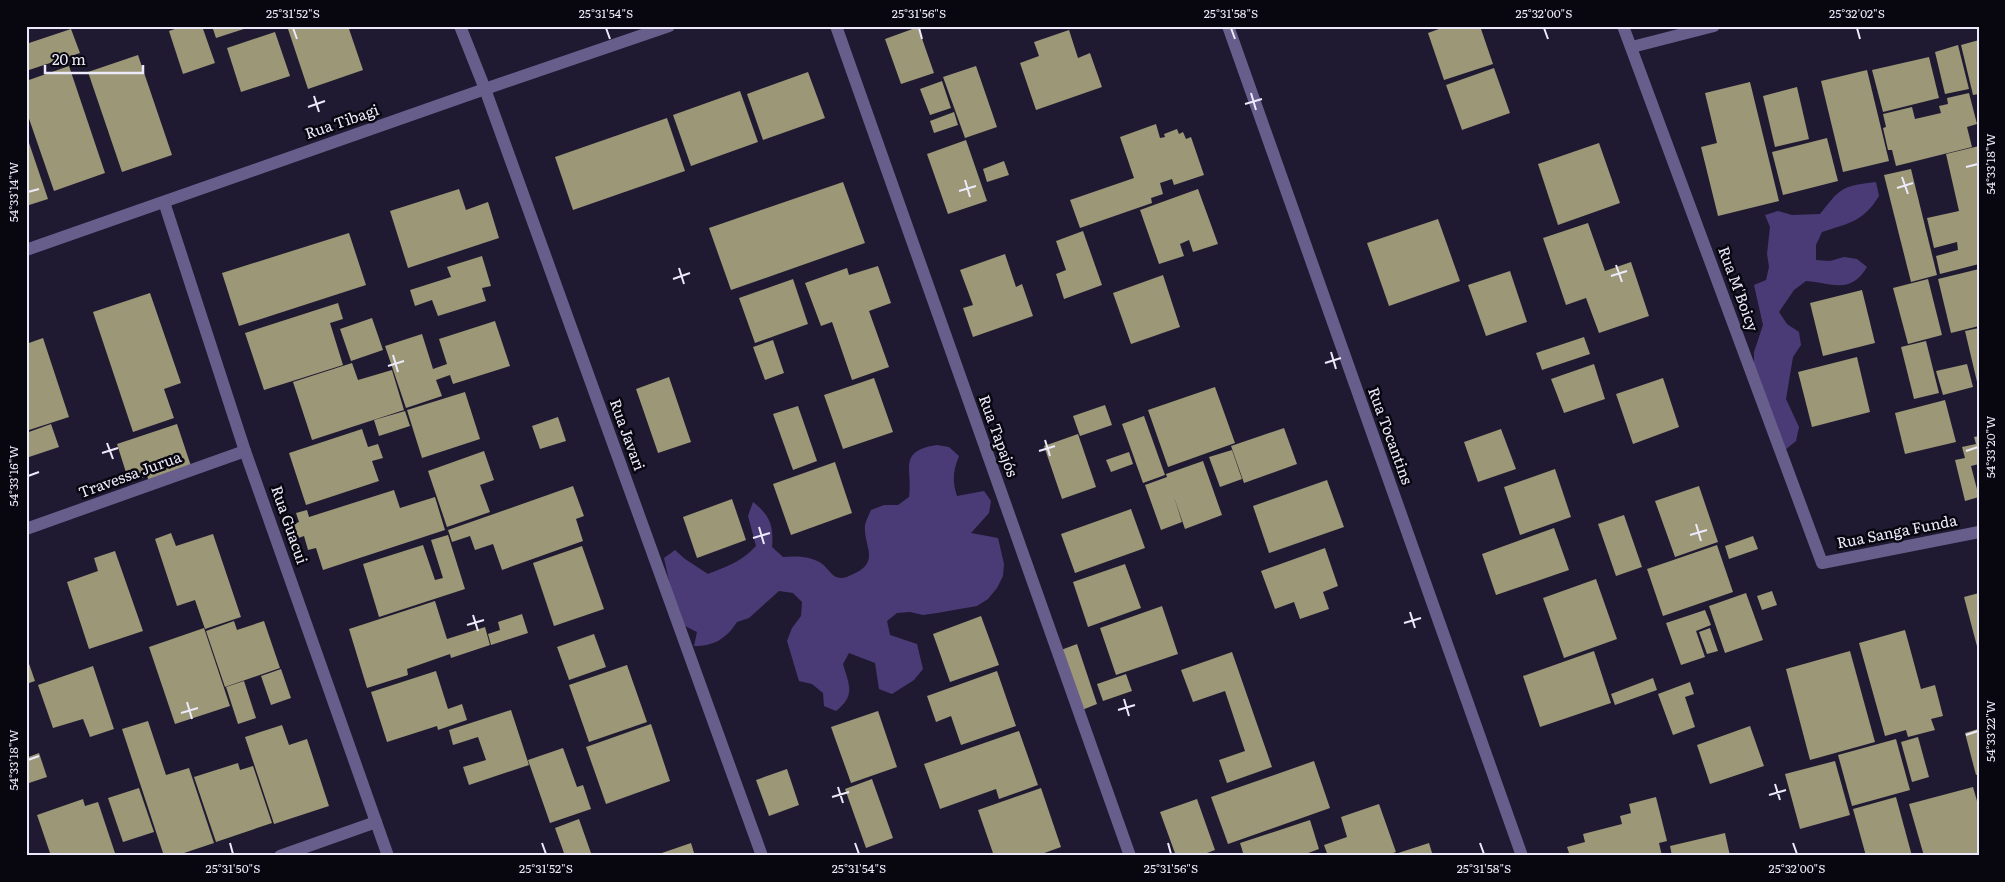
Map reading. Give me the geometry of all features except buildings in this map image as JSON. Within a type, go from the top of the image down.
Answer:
[{"type":"street","name":"Rua Javari","points":[[460,26],[485,89],[762,856]]},
{"type":"street","name":"Rua Tibagi","points":[[26,250],[669,26]]},
{"type":"street","name":"Rua Tapajós","points":[[836,26],[1130,856]]},
{"type":"street","name":"Rua Tocantins","points":[[1228,26],[1522,856]]},
{"type":"street","name":"Rua M'Boicy","points":[[1623,26],[1822,563]]},
{"type":"street","points":[[1632,47],[1714,26]]},
{"type":"street","name":"Rua Guacui","points":[[164,202],[245,451],[388,856]]},
{"type":"street","name":"Travessa Jurua","points":[[26,529],[245,451]]},
{"type":"street","name":"Rua Sanga Funda","points":[[1822,563],[1979,532]]},
{"type":"street","points":[[280,856],[376,822]]},
{"type":"shaded area","points":[[1876,182],[1879,196],[1873,205],[1855,220],[1822,232],[1816,245],[1816,260],[1830,261],[1844,257],[1857,259],[1867,267],[1861,276],[1847,284],[1840,285],[1806,281],[1794,290],[1779,312],[1787,324],[1799,332],[1801,345],[1793,357],[1786,399],[1799,427],[1796,441],[1785,450],[1754,378],[1754,352],[1763,325],[1754,285],[1766,280],[1769,267],[1767,254],[1770,227],[1765,215],[1778,211],[1792,215],[1820,214],[1838,194],[1848,187]]},
{"type":"shaded area","points":[[937,445],[949,447],[959,456],[954,476],[957,496],[984,491],[991,501],[989,513],[971,533],[998,538],[1004,564],[1003,576],[997,588],[988,599],[977,606],[923,615],[910,612],[897,613],[887,621],[890,635],[917,644],[923,669],[914,680],[892,694],[879,689],[875,663],[849,653],[843,664],[849,684],[849,695],[836,711],[824,706],[823,693],[812,684],[799,681],[787,641],[792,628],[801,616],[802,602],[793,593],[779,591],[749,618],[737,622],[724,637],[708,645],[694,646],[697,632],[685,626],[676,613],[664,558],[675,550],[708,574],[739,560],[756,546],[748,516],[753,502],[770,522],[772,547],[783,557],[812,559],[821,563],[836,577],[844,578],[849,576],[866,566],[868,560],[869,554],[865,525],[871,510],[884,505],[898,505],[909,497],[909,470],[912,457],[916,452],[924,448]]}]
